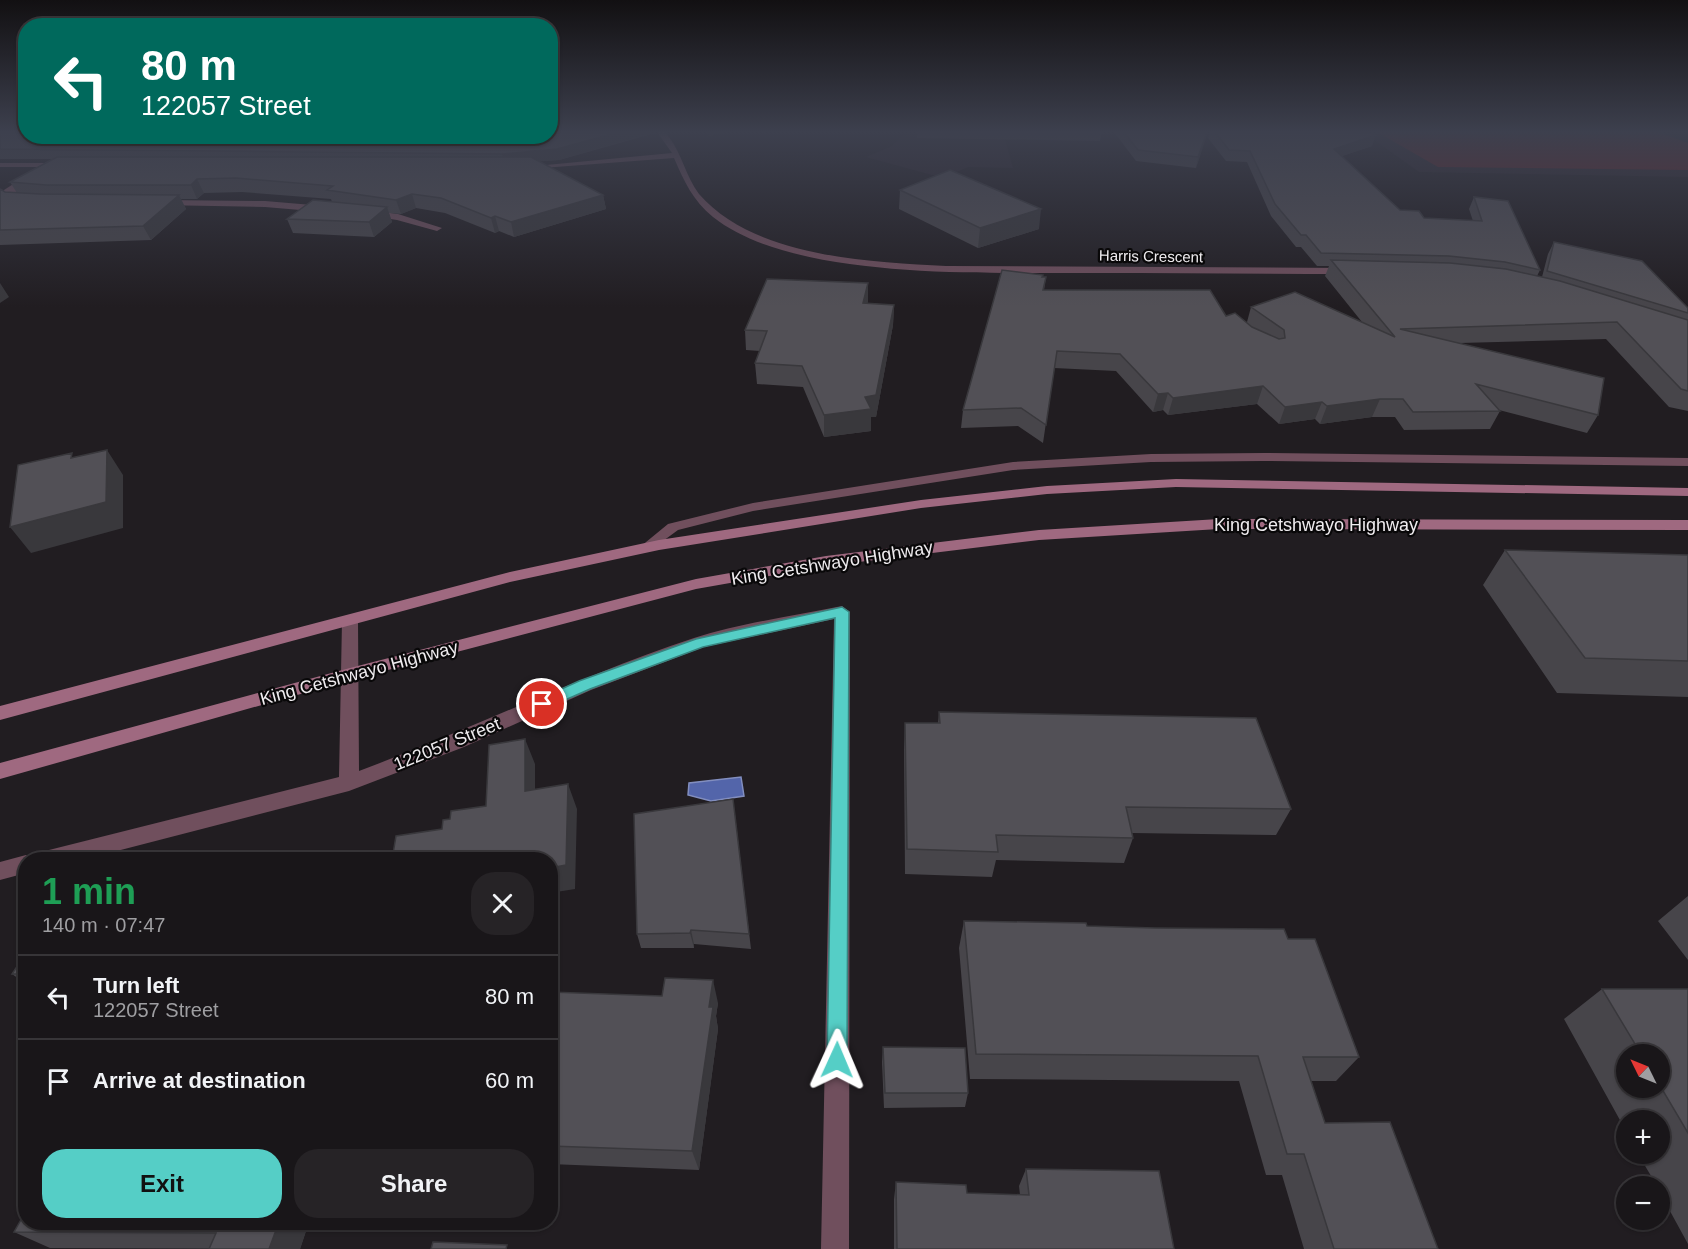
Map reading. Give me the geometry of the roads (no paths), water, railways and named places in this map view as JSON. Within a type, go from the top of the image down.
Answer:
[{"type":"main road","points":[[0,713],[510,578],[648,547],[780,524],[921,504],[1047,490],[1153,484],[1279,483],[1688,492]]},
{"type":"main road","name":"King Cetshwayo Highway","points":[[0,771],[350,674],[696,584],[826,561],[933,546],[1039,535],[1219,524],[1688,525]]},
{"type":"street","points":[[10,190],[6,197],[9,199],[30,202]]},
{"type":"street","name":"Harris Crescent","points":[[694,190],[696,195],[725,220],[772,242],[830,258],[923,268],[1199,276],[1356,271]]},
{"type":"street","points":[[155,203],[265,204],[336,210]]},
{"type":"street","points":[[359,211],[398,217],[437,228]]},
{"type":"street","points":[[648,547],[673,527],[753,507],[1013,466],[1151,458],[1688,462]]},
{"type":"street","name":"122057 Street","points":[[77,852],[349,783],[457,742],[585,685],[701,642],[842,612],[834,1249]]},
{"type":"street","points":[[349,783],[350,621]]},
{"type":"street","points":[[0,871],[18,866]]},
{"type":"water","points":[[741,777],[744,796],[711,801],[688,795],[689,783]]}]
